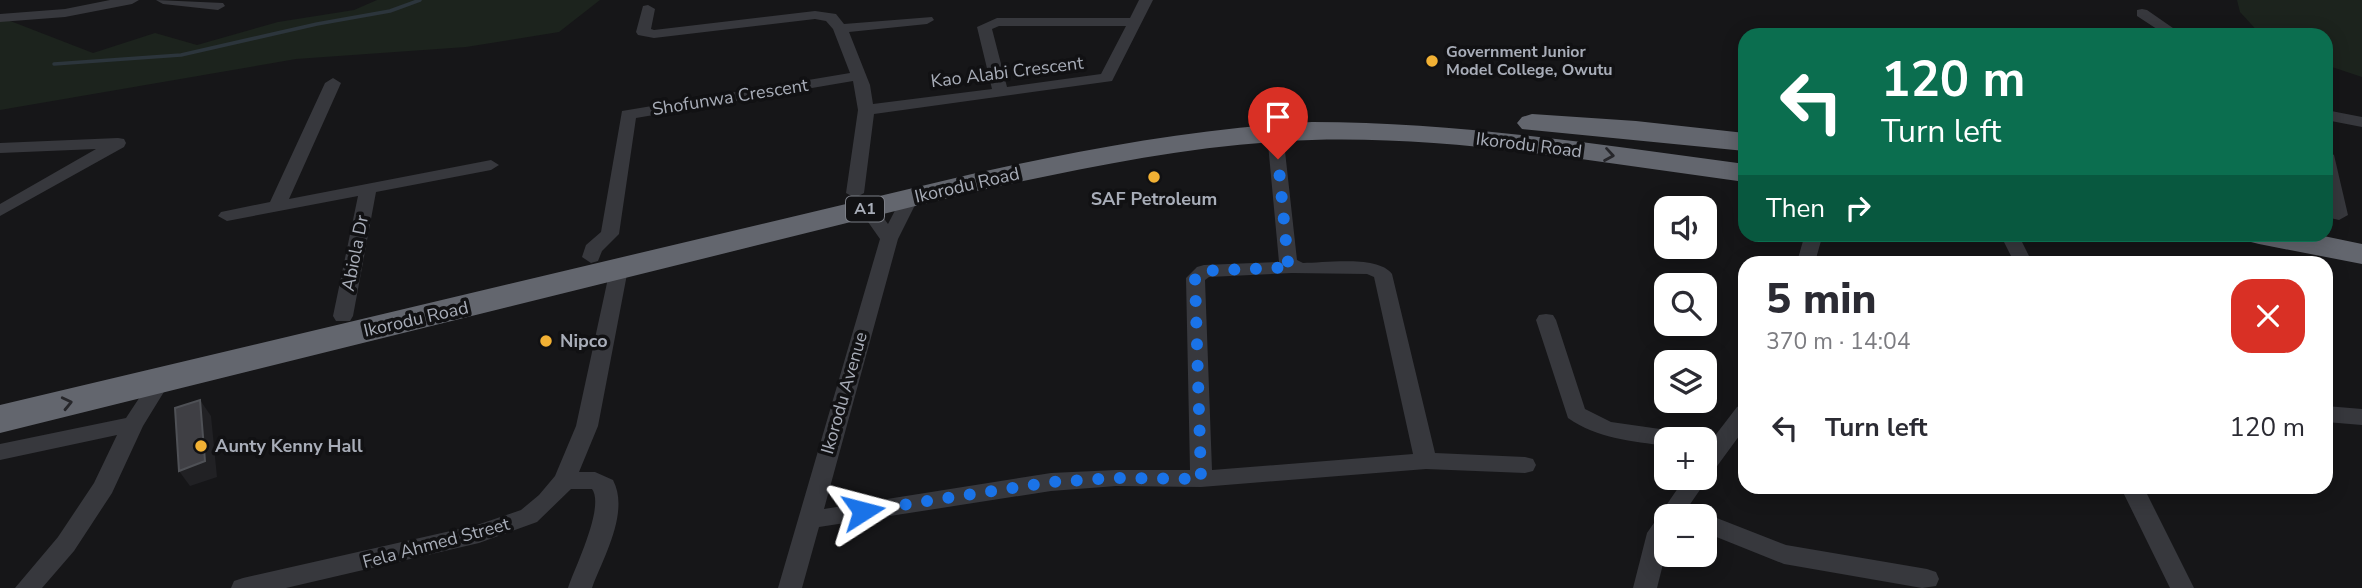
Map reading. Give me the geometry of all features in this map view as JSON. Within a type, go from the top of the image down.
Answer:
[{"type":"highway","name":"Ikorodu Road","points":[[0,419],[160,382],[605,263],[861,201],[1100,135],[1185,123],[1270,116],[1365,113],[1636,130],[1738,141]]},
{"type":"highway","name":"Ikorodu Road","points":[[861,201],[909,199],[1126,150],[1174,142],[1275,133],[1356,131],[1471,137],[1738,172]]},
{"type":"highway","points":[[2333,229],[2362,235]]},
{"type":"highway","points":[[2300,242],[2362,254]]},
{"type":"highway","name":"Ikorodu Road","points":[[0,394],[343,316],[605,263]]},
{"type":"street","points":[[0,18],[65,13],[132,0]]},
{"type":"street","points":[[163,0],[218,6]]},
{"type":"street","name":"Kao Alabi Crescent","points":[[866,110],[1107,78],[1146,0]]},
{"type":"street","points":[[648,9],[643,32],[647,34],[815,15],[831,17],[841,29],[858,76],[866,110],[861,201],[889,239]]},
{"type":"street","points":[[2142,13],[2165,28]]},
{"type":"street","points":[[841,29],[927,20]]},
{"type":"street","points":[[1001,92],[984,27],[997,22],[1135,22]]},
{"type":"street","name":"Shofunwa Crescent","points":[[605,263],[593,249],[610,234],[628,114],[858,76]]},
{"type":"street","points":[[278,206],[333,83]]},
{"type":"street","points":[[2333,116],[2362,122]]},
{"type":"street","points":[[1275,133],[1288,263],[1292,267]]},
{"type":"street","points":[[0,148],[118,144],[0,211]]},
{"type":"street","points":[[227,216],[491,165]]},
{"type":"street","points":[[2333,187],[2339,215],[2333,214]]},
{"type":"street","name":"Abiola Dr","points":[[343,316],[368,190]]},
{"type":"street","name":"Ikorodu Avenue","points":[[790,588],[889,239],[909,199]]},
{"type":"street","name":"Fela Ahmed Street","points":[[243,588],[376,560],[507,525],[529,516],[565,480],[587,426],[605,263]]},
{"type":"street","points":[[1201,479],[1195,278],[1204,271],[1292,267],[1367,268],[1383,274],[1426,461]]},
{"type":"street","points":[[1546,320],[1576,413],[1587,422],[1604,429],[1654,436]]},
{"type":"street","points":[[27,588],[65,544],[104,487],[133,424],[160,382]]},
{"type":"street","points":[[2333,414],[2362,416]]},
{"type":"street","points":[[1717,445],[1738,419]]},
{"type":"street","points":[[0,452],[133,424]]},
{"type":"street","points":[[809,520],[1051,482],[1116,478],[1201,479],[1426,461],[1525,465]]},
{"type":"street","points":[[565,480],[595,481],[605,486],[609,498],[580,588]]},
{"type":"street","points":[[2135,494],[2182,588]]},
{"type":"street","points":[[1717,527],[1784,554],[1927,579]]},
{"type":"street","points":[[1645,588],[1654,553]]},
{"type":"shaded area","points":[[377,0],[600,0],[559,32],[466,47],[296,59],[0,110],[0,17],[93,53],[155,33],[197,45],[278,22],[354,10]]},
{"type":"shaded area","points":[[2237,0],[2362,0],[2362,77],[2333,67],[2333,28],[2255,28],[2240,12]]},
{"type":"building","points":[[200,400],[205,461],[179,471],[175,408]]},
{"type":"waterway","points":[[54,64],[181,55],[317,24],[390,11],[420,0]]},
{"type":"place","name":"Government Junior Model College, Owutu","points":[[1432,61]]},
{"type":"place","name":"SAF Petroleum","points":[[1154,177]]},
{"type":"place","name":"Nipco","points":[[546,341]]},
{"type":"place","name":"Aunty Kenny Hall","points":[[201,446]]},
{"type":"route","points":[[863,511],[1051,482],[1116,478],[1201,479],[1195,278],[1204,271],[1292,267],[1288,263],[1278,159]]}]
